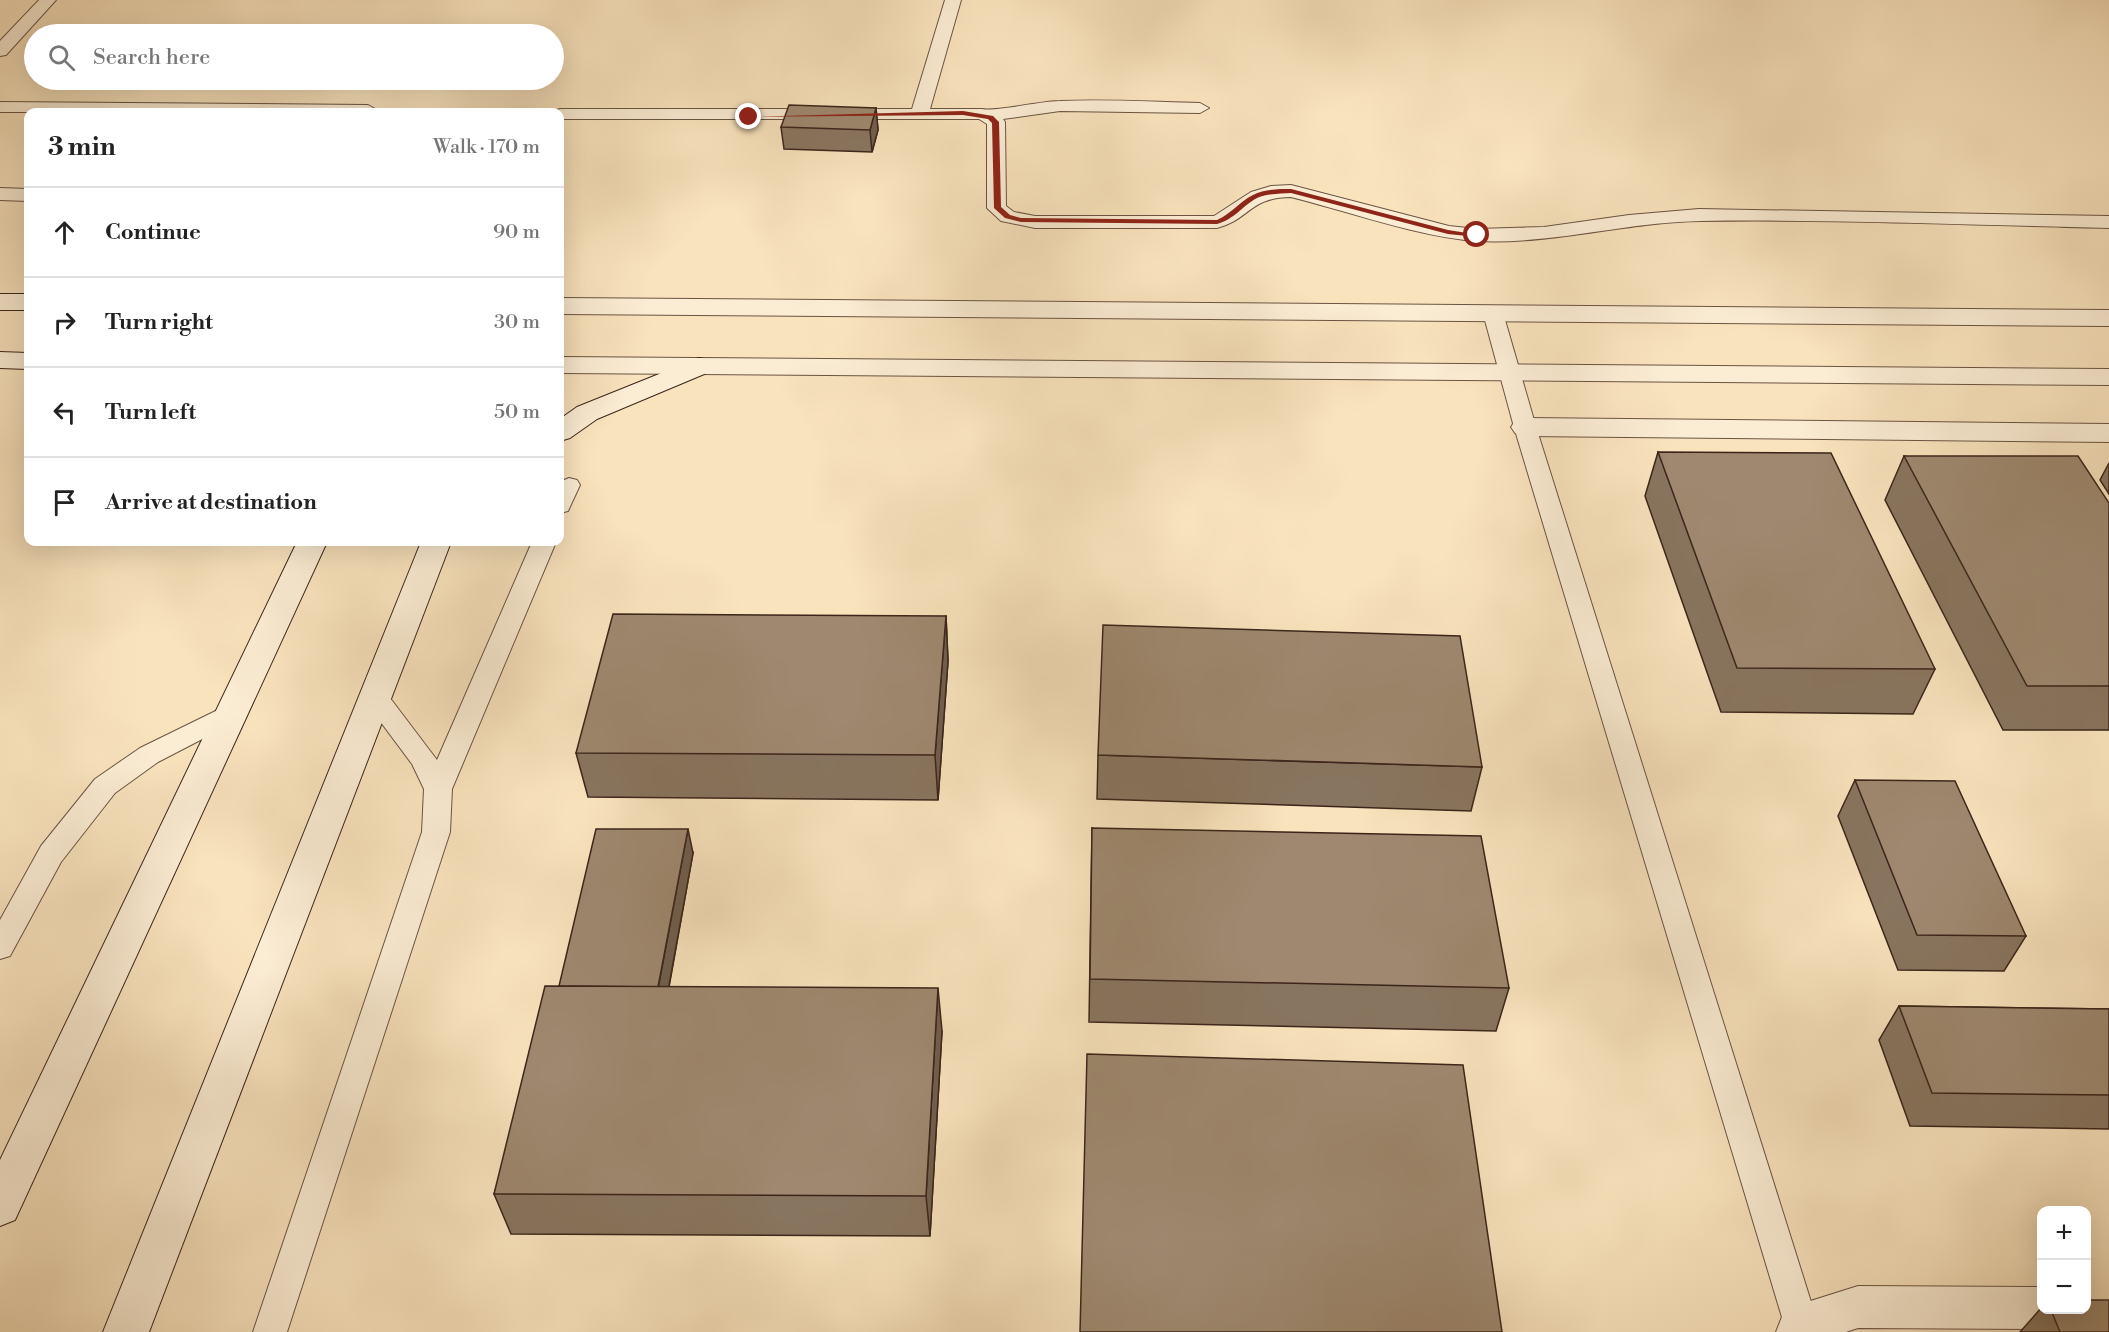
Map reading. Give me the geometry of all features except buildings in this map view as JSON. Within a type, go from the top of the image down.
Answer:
[{"type":"street","points":[[0,302],[24,302]]},
{"type":"street","points":[[564,306],[2109,318]]},
{"type":"street","points":[[0,360],[24,361]]},
{"type":"street","points":[[564,365],[2109,377]]},
{"type":"street","points":[[564,429],[587,413],[699,366]]},
{"type":"street","points":[[1524,427],[2109,433]]},
{"type":"street","points":[[0,1206],[310,546]]},
{"type":"street","points":[[126,1332],[434,546]]},
{"type":"street","points":[[1800,1328],[1858,1307],[2037,1308]]},
{"type":"lane","points":[[25,24],[48,0]]},
{"type":"lane","points":[[919,115],[950,16],[952,0]]},
{"type":"lane","points":[[0,51],[24,26]]},
{"type":"lane","points":[[0,107],[38,108]]},
{"type":"lane","points":[[990,117],[1002,111],[1027,107],[1200,108]]},
{"type":"lane","points":[[564,114],[919,115],[963,113],[990,117],[996,122],[998,208],[1008,217],[1035,222],[1217,222],[1230,217],[1254,197],[1270,192],[1291,191],[1448,232],[1477,235],[1544,233],[1629,221],[1699,216],[2109,222]]},
{"type":"lane","points":[[0,194],[24,195]]},
{"type":"lane","points":[[1492,313],[1524,427],[1800,1328]]},
{"type":"lane","points":[[564,497],[569,485]]},
{"type":"lane","points":[[270,1332],[436,832],[438,789],[542,546]]},
{"type":"lane","points":[[375,697],[423,759],[438,789]]},
{"type":"lane","points":[[0,946],[51,855],[105,786],[149,755],[232,712]]},
{"type":"route","points":[[749,117],[963,113],[990,117],[996,122],[998,153],[996,201],[998,208],[1008,217],[1021,220],[1200,224],[1217,222],[1230,217],[1254,197],[1270,192],[1291,191],[1325,198],[1448,232],[1477,235]]}]
